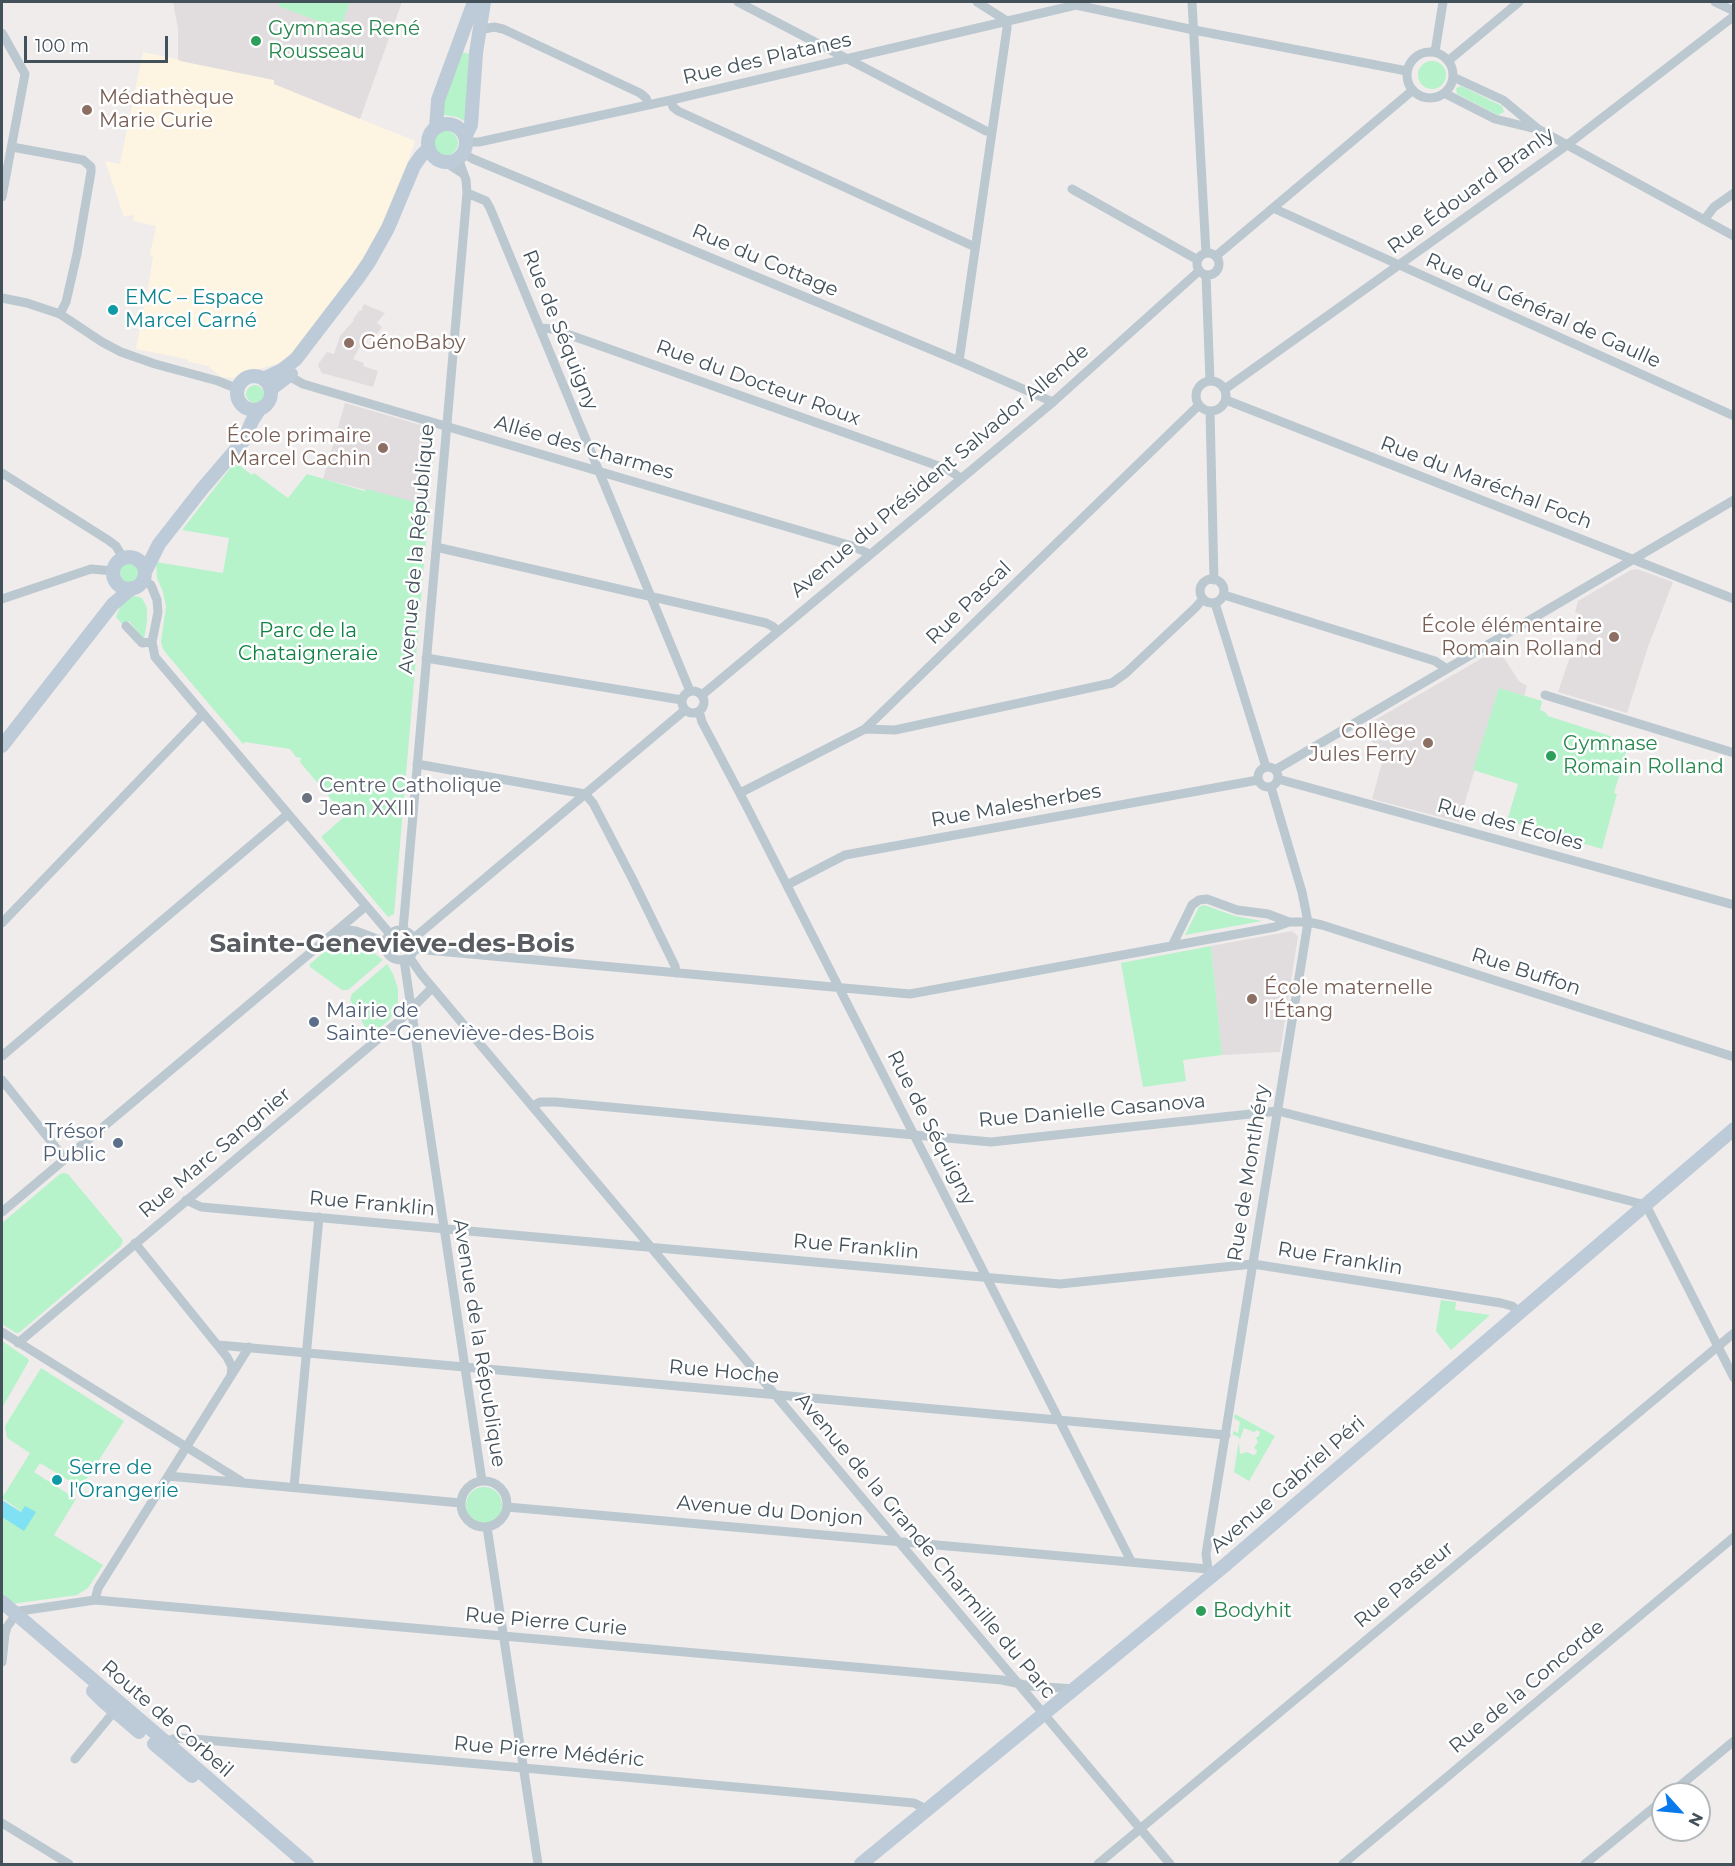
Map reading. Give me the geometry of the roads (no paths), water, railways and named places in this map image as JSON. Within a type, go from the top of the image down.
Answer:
[{"type":"main road","points":[[436,128],[438,100],[474,2]]},
{"type":"main road","points":[[267,384],[289,376],[315,348],[376,266],[395,230],[417,174],[451,151],[471,125],[479,30],[484,2]]},
{"type":"main road","points":[[447,124],[458,128],[451,151],[429,137],[436,128],[447,124]]},
{"type":"main road","points":[[267,384],[296,359],[369,262],[388,228],[420,156],[451,151]]},
{"type":"main road","points":[[255,376],[267,384],[271,394],[268,404],[253,409],[240,402],[238,389],[247,378],[255,376]]},
{"type":"main road","points":[[2,746],[113,604],[140,580],[159,544],[244,440],[252,421],[253,409]]},
{"type":"main road","points":[[113,604],[117,563],[146,552],[159,544]]},
{"type":"main road","points":[[128,558],[141,563],[140,580]]},
{"type":"main road","points":[[115,577],[124,588],[140,580]]},
{"type":"main road","name":"Avenue Gabriel Péri","points":[[861,1864],[1075,1689],[1734,1129]]},
{"type":"main road","name":"Route de Corbeil","points":[[2,1602],[9,1614],[91,1688],[165,1742],[307,1864]]},
{"type":"main road","name":"Route de Corbeil","points":[[117,1708],[174,1762],[202,1783],[296,1864]]},
{"type":"main road","points":[[140,1732],[165,1742]]},
{"type":"street","points":[[738,2],[986,131],[992,132]]},
{"type":"street","points":[[959,361],[1006,21],[977,2]]},
{"type":"street","points":[[1192,2],[1206,253]]},
{"type":"street","points":[[1435,52],[1443,2]]},
{"type":"street","points":[[1448,61],[1519,2]]},
{"type":"street","points":[[1715,2],[1734,11]]},
{"type":"street","points":[[1076,3],[1194,30],[1407,71]]},
{"type":"street","name":"Rue des Platanes","points":[[451,151],[479,142],[671,100],[1076,3]]},
{"type":"street","name":"Rue Édouard Branly","points":[[1225,389],[1567,145],[1734,16]]},
{"type":"street","points":[[479,30],[494,27],[503,29],[640,93],[646,98],[648,104]]},
{"type":"street","points":[[2,33],[26,74],[2,197]]},
{"type":"street","points":[[1435,52],[1448,61],[1453,77],[1449,89],[1438,97],[1425,97],[1413,90],[1408,81],[1407,71],[1410,64],[1420,54],[1435,52]]},
{"type":"street","points":[[1453,77],[1503,100],[1538,129],[1734,236]]},
{"type":"street","points":[[1216,256],[1413,90]]},
{"type":"street","points":[[1444,93],[1495,119],[1538,129]]},
{"type":"street","points":[[671,100],[673,107],[678,111],[975,247]]},
{"type":"street","points":[[12,147],[83,160],[90,166],[91,172],[77,254],[66,302],[60,314]]},
{"type":"street","name":"Avenue de la République","points":[[403,930],[467,193],[466,180],[451,151]]},
{"type":"street","name":"Rue du Cottage","points":[[451,151],[1053,402]]},
{"type":"street","points":[[1072,189],[1198,260]]},
{"type":"street","name":"Rue de Séquigny","points":[[467,193],[486,201],[490,208],[690,691]]},
{"type":"street","points":[[1704,220],[1714,207],[1734,193]]},
{"type":"street","name":"Rue du Général de Gaulle","points":[[1273,208],[1734,416]]},
{"type":"street","points":[[1203,273],[1213,274],[1218,270],[1220,263],[1213,254],[1206,253],[1198,260],[1197,266],[1203,273],[1210,381]]},
{"type":"street","name":"Avenue du Président Salvador Allende","points":[[702,695],[1053,402],[1203,273]]},
{"type":"street","points":[[2,298],[27,303],[60,314],[121,352],[238,389]]},
{"type":"street","name":"Rue du Docteur Roux","points":[[540,328],[553,329],[936,465],[962,478]]},
{"type":"street","name":"Allée des Charmes","points":[[289,376],[303,384],[852,546],[870,554]]},
{"type":"street","points":[[1210,381],[1216,381],[1225,389],[1226,400],[1220,409],[1210,411],[1204,409],[1196,399],[1199,387],[1210,381]]},
{"type":"street","name":"Rue du Maréchal Foch","points":[[1226,400],[1734,599]]},
{"type":"street","name":"Rue Pascal","points":[[740,793],[865,729],[1199,405]]},
{"type":"street","points":[[1210,411],[1214,580]]},
{"type":"street","points":[[2,473],[108,540],[128,558]]},
{"type":"street","points":[[1258,780],[1259,772],[1273,776],[1447,669],[1734,500]]},
{"type":"street","points":[[436,547],[766,623],[778,631]]},
{"type":"street","points":[[2,599],[91,569],[115,577]]},
{"type":"street","points":[[140,580],[151,585],[158,600],[152,642],[155,657],[366,906],[388,938]]},
{"type":"street","points":[[1214,580],[1224,587],[1224,596],[1215,603],[1206,602],[1201,595],[1202,585],[1214,580]]},
{"type":"street","points":[[1224,596],[1436,661],[1447,669]]},
{"type":"street","points":[[865,729],[895,730],[1112,683],[1126,673],[1203,599]]},
{"type":"street","name":"Rue de Montlhéry","points":[[1211,1572],[1206,1554],[1308,922],[1273,776],[1215,603]]},
{"type":"street","points":[[126,626],[142,643],[152,642]]},
{"type":"street","points":[[410,956],[414,938],[585,794],[683,705],[683,696],[690,691],[696,691],[702,695],[704,702],[699,711],[692,713],[683,705],[426,658]]},
{"type":"street","points":[[1545,695],[1734,753]]},
{"type":"street","name":"Rue de Séquigny","points":[[699,711],[702,723],[740,793],[1131,1561]]},
{"type":"street","points":[[2,922],[203,714]]},
{"type":"street","points":[[417,764],[585,794],[593,803],[633,880],[675,966],[676,973]]},
{"type":"street","name":"Rue des Écoles","points":[[1258,780],[1263,786],[1273,776],[1734,905]]},
{"type":"street","name":"Rue Malesherbes","points":[[787,885],[845,855],[1258,780]]},
{"type":"street","points":[[2,1056],[288,814]]},
{"type":"street","points":[[1172,946],[1192,905],[1203,898],[1237,910],[1268,914],[1289,922]]},
{"type":"street","points":[[2,1212],[366,906]]},
{"type":"street","points":[[414,938],[403,930],[394,932],[388,938],[385,947],[390,956],[399,961],[410,956],[676,973],[910,994],[1275,927],[1289,922]]},
{"type":"street","name":"Rue Buffon","points":[[1289,922],[1308,922],[1333,928],[1734,1057]]},
{"type":"street","points":[[331,935],[348,930],[388,938]]},
{"type":"street","name":"Avenue de la République","points":[[410,956],[411,1010],[482,1481]]},
{"type":"street","name":"Avenue de la Grande Charmille du Parc","points":[[410,956],[432,988],[1170,1864]]},
{"type":"street","name":"Rue Marc Sangnier","points":[[18,1343],[389,1030],[432,988]]},
{"type":"street","points":[[2,1080],[65,1159]]},
{"type":"street","name":"Rue Danielle Casanova","points":[[533,1106],[540,1102],[555,1102],[991,1142],[1278,1111],[1645,1205]]},
{"type":"street","name":"Rue Franklin","points":[[186,1200],[201,1207],[1070,1284],[1253,1264],[1501,1303],[1512,1306],[1519,1312]]},
{"type":"street","points":[[1645,1205],[1734,1378]]},
{"type":"street","points":[[294,1487],[319,1217]]},
{"type":"street","points":[[135,1243],[231,1362],[231,1375]]},
{"type":"street","points":[[2,1332],[243,1482]]},
{"type":"street","name":"Rue Pasteur","points":[[1098,1864],[1734,1333]]},
{"type":"street","name":"Rue Hoche","points":[[218,1345],[1226,1435]]},
{"type":"street","points":[[95,1600],[98,1588],[249,1347]]},
{"type":"street","points":[[168,1476],[461,1503]]},
{"type":"street","points":[[482,1481],[501,1488],[507,1500],[507,1507],[501,1520],[487,1527],[474,1525],[469,1521],[464,1516],[461,1503],[462,1496],[470,1486],[482,1481]]},
{"type":"street","name":"Avenue du Donjon","points":[[507,1507],[1131,1561],[1211,1572]]},
{"type":"street","points":[[487,1527],[538,1864]]},
{"type":"street","name":"Rue de la Concorde","points":[[1343,1864],[1734,1537]]},
{"type":"street","name":"Rue Pierre Curie","points":[[9,1614],[95,1600],[1002,1680],[1019,1684],[1075,1689]]},
{"type":"street","points":[[2,1662],[9,1614]]},
{"type":"street","points":[[75,1759],[117,1708]]},
{"type":"street","name":"Rue Pierre Médéric","points":[[165,1742],[182,1738],[524,1768],[914,1803],[928,1810]]},
{"type":"street","points":[[1684,1782],[1734,1741]]},
{"type":"street","points":[[1586,1864],[1651,1810]]},
{"type":"street","points":[[2,1823],[69,1864]]},
{"type":"water","points":[[2,1500],[21,1512],[25,1506],[36,1512],[24,1531],[2,1517]]},
{"type":"place","name":"Gymnase René Rousseau","points":[[256,41]]},
{"type":"place","name":"Médiathèque Marie Curie","points":[[87,110]]},
{"type":"place","name":"EMC – Espace Marcel Carné","points":[[113,310]]},
{"type":"place","name":"GénoBaby","points":[[349,343]]},
{"type":"place","name":"École primaire Marcel Cachin","points":[[383,448]]},
{"type":"place","name":"École élémentaire Romain Rolland","points":[[1614,637]]},
{"type":"place","name":"Collège Jules Ferry","points":[[1428,743]]},
{"type":"place","name":"Gymnase Romain Rolland","points":[[1551,756]]},
{"type":"place","name":"Centre Catholique Jean XXIII","points":[[307,798]]},
{"type":"place","name":"École maternelle l'Étang","points":[[1252,999]]},
{"type":"place","name":"Mairie de Sainte-Geneviève-des-Bois","points":[[314,1022]]},
{"type":"place","name":"Trésor Public","points":[[118,1143]]},
{"type":"place","name":"Serre de l'Orangerie","points":[[57,1480]]},
{"type":"place","name":"Bodyhit","points":[[1201,1611]]},
{"type":"district","name":"Sainte-Geneviève-des-Bois","points":[[392,944]]},
{"type":"park label","name":"Parc de la Chataigneraie","points":[[308,642]]}]
